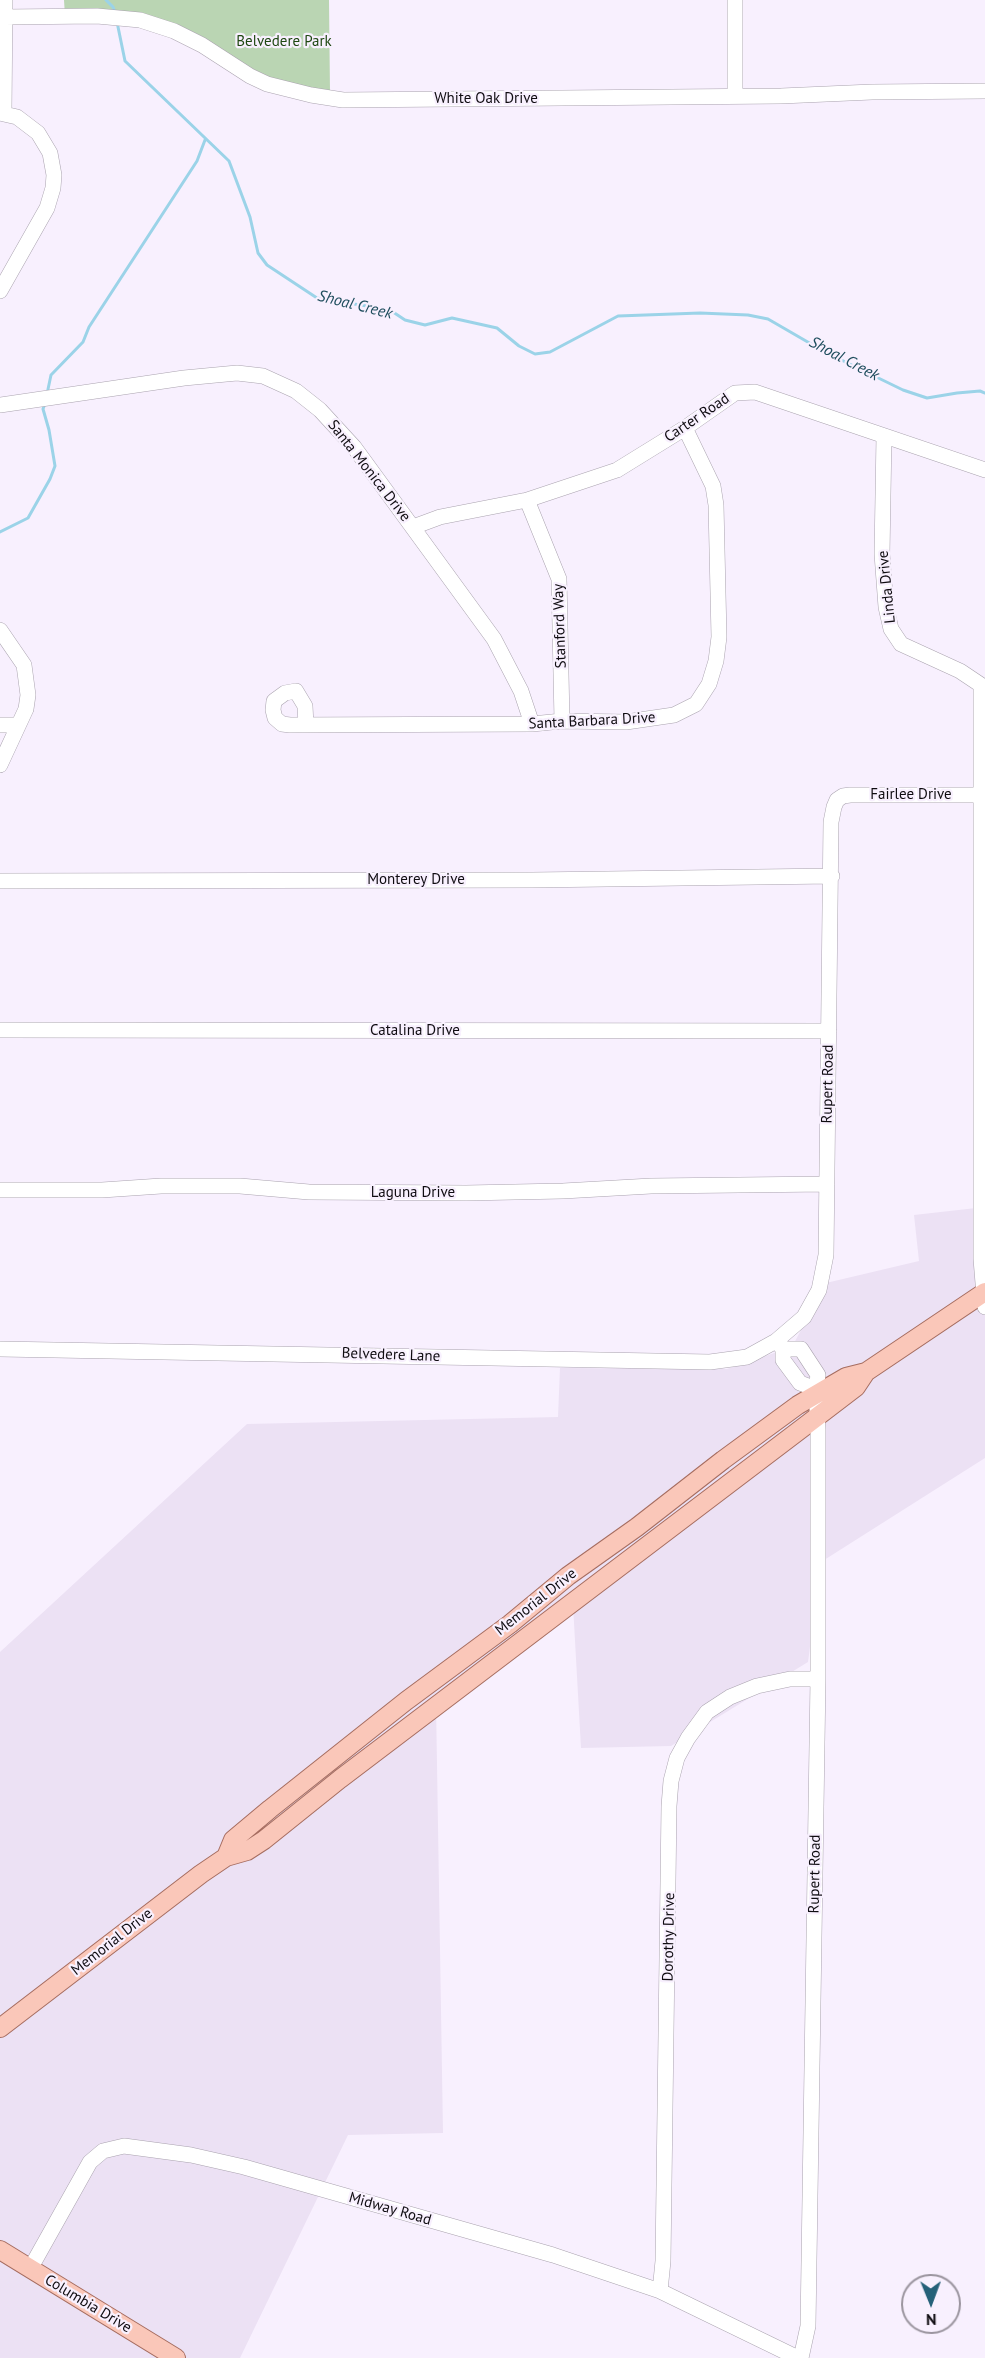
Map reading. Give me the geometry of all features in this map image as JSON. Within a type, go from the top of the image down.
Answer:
[{"type":"main road","name":"Memorial Drive","points":[[226,1857],[233,1840],[381,1720],[510,1624],[568,1576],[637,1527],[816,1391],[846,1377],[866,1372],[984,1298]]},
{"type":"main road","name":"Memorial Drive","points":[[0,2028],[201,1874],[226,1857],[247,1851],[264,1840],[340,1779],[856,1387],[866,1372]]},
{"type":"main road","name":"Columbia Drive","points":[[0,2250],[176,2358]]},
{"type":"street","points":[[0,291],[47,208],[54,175],[50,153],[38,133],[17,117],[2,113],[4,0]]},
{"type":"street","points":[[735,0],[735,96]]},
{"type":"street","name":"White Oak Drive","points":[[4,17],[97,16],[140,20],[174,31],[202,45],[250,76],[267,84],[343,100],[985,91]]},
{"type":"street","name":"Santa Monica Drive","points":[[0,405],[184,378],[237,373],[263,376],[296,391],[320,410],[354,447],[494,639],[521,691],[532,724]]},
{"type":"street","name":"Carter Road","points":[[413,527],[440,517],[527,500],[618,470],[735,393],[755,392],[985,470]]},
{"type":"street","name":"Santa Barbara Drive","points":[[306,725],[626,722],[674,715],[696,704],[709,684],[716,661],[719,637],[716,505],[713,486],[685,428]]},
{"type":"street","name":"Linda Drive","points":[[884,436],[882,554],[886,607],[891,629],[901,644],[960,671],[983,685]]},
{"type":"street","name":"Stanford Way","points":[[527,500],[559,579],[562,722]]},
{"type":"street","points":[[0,630],[24,665],[28,695],[26,709],[0,765]]},
{"type":"street","points":[[983,685],[981,1259],[984,1298]]},
{"type":"street","points":[[0,725],[18,725]]},
{"type":"street","name":"Fairlee Drive","points":[[837,800],[850,795],[983,795]]},
{"type":"street","name":"Rupert Road","points":[[800,2358],[808,2325],[818,1679],[818,1416],[816,1391],[818,1375],[801,1349],[780,1345],[804,1317],[819,1290],[826,1255],[831,822],[837,800]]},
{"type":"street","name":"Monterey Drive","points":[[0,881],[532,880],[832,876]]},
{"type":"street","name":"Catalina Drive","points":[[0,1030],[829,1031]]},
{"type":"street","name":"Laguna Drive","points":[[0,1190],[240,1186],[309,1192],[466,1193],[651,1186],[827,1184]]},
{"type":"street","name":"Belvedere Lane","points":[[0,1349],[710,1362],[747,1357],[780,1345]]},
{"type":"street","name":"Dorothy Drive","points":[[660,2291],[663,2261],[671,1781],[677,1758],[707,1712],[730,1697],[757,1686],[790,1679],[818,1679]]},
{"type":"street","name":"Midway Road","points":[[30,2269],[90,2162],[104,2151],[123,2146],[191,2155],[244,2167],[553,2255],[660,2291],[800,2358]]},
{"type":"shaded area","points":[[985,1207],[985,1458],[821,1562],[808,1662],[671,1746],[581,1748],[573,1605],[436,1703],[443,2133],[348,2135],[240,2358],[0,2358],[0,1652],[247,1424],[558,1417],[560,1368],[727,1369],[792,1347],[826,1283],[919,1261],[914,1215]]},
{"type":"green space","name":"Belvedere Park","points":[[64,0],[329,0],[330,93],[254,79],[171,29],[65,16]]},
{"type":"waterway","name":"Shoal Creek","points":[[106,0],[115,13]]},
{"type":"waterway","name":"Shoal Creek","points":[[117,22],[125,61],[229,161],[250,217],[258,253],[267,265],[317,298],[373,307],[393,312],[405,320],[425,325],[452,318],[497,328],[519,346],[535,354],[550,352],[618,316],[700,313],[748,315],[768,319],[825,352],[903,390],[927,398],[980,391],[985,393]]},
{"type":"waterway","points":[[47,394],[51,375],[83,342],[89,327],[197,161],[205,140]]},
{"type":"waterway","points":[[0,532],[28,518],[55,466],[43,409],[45,403]]}]
